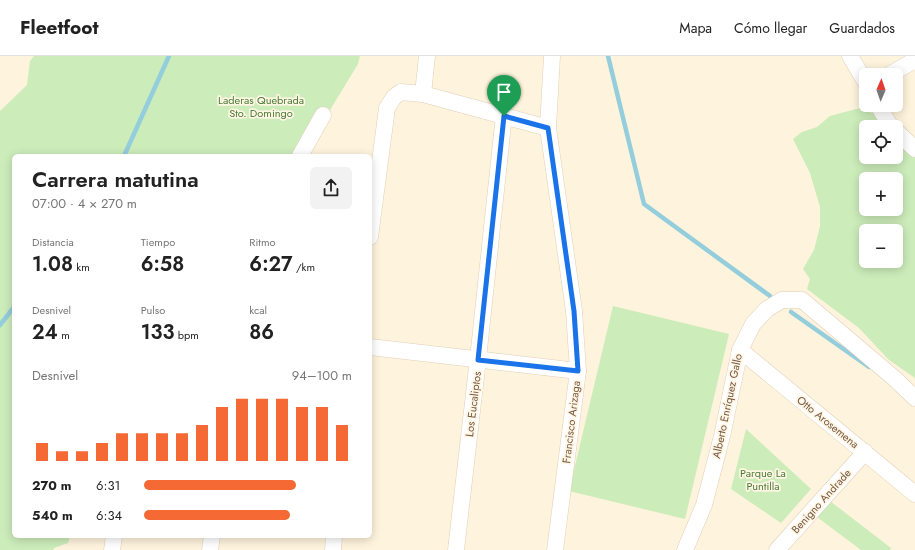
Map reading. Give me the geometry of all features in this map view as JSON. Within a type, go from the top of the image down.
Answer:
[{"type":"street","points":[[423,94],[427,56]]},
{"type":"street","name":"Francisco Arizaga","points":[[552,56],[548,128],[574,311],[578,371],[555,550]]},
{"type":"street","points":[[850,56],[859,71]]},
{"type":"street","points":[[901,68],[915,60]]},
{"type":"street","points":[[372,222],[387,108],[394,97],[401,92],[423,94],[548,128]]},
{"type":"street","points":[[301,154],[323,115]]},
{"type":"street","name":"Los Eucaliptos","points":[[456,550],[504,116]]},
{"type":"street","points":[[903,138],[915,149]]},
{"type":"street","name":"Alberto Enríquez Gallo","points":[[685,550],[704,505],[722,436],[740,350],[753,324],[767,309],[782,300],[802,300],[894,378],[915,398]]},
{"type":"street","points":[[372,347],[578,371]]},
{"type":"street","name":"Otto Arosemena","points":[[740,350],[915,494]]},
{"type":"street","name":"Benigno Andrade","points":[[777,550],[865,452]]},
{"type":"street","points":[[112,550],[114,538]]},
{"type":"street","points":[[210,550],[212,538]]},
{"type":"street","points":[[333,550],[334,538]]},
{"type":"green space","name":"Laderas Quebrada Sto. Domingo","points":[[34,56],[360,56],[358,64],[303,154],[12,154],[12,538],[69,538],[68,543],[54,548],[53,550],[0,550],[0,111],[27,85],[30,61]]},
{"type":"green space","points":[[859,108],[859,112],[870,112],[877,115],[881,120],[859,120],[859,164],[903,164],[903,145],[915,156],[915,378],[889,360],[859,328],[807,289],[810,279],[803,269],[814,250],[820,226],[820,207],[810,173],[793,139],[802,132],[817,127],[830,116]]},
{"type":"green space","points":[[613,306],[729,334],[685,519],[569,491]]},
{"type":"green space","name":"Parque La Puntilla","points":[[746,429],[811,489],[781,523],[731,489]]},
{"type":"green space","points":[[826,498],[891,548],[890,550],[861,550],[813,514]]},
{"type":"waterway","points":[[125,154],[169,56]]},
{"type":"waterway","points":[[608,56],[644,204],[770,296]]},
{"type":"waterway","points":[[0,325],[12,310]]},
{"type":"waterway","points":[[791,312],[869,367]]},
{"type":"route","points":[[504,116],[548,128],[574,311],[578,371],[478,360],[504,116]]}]
